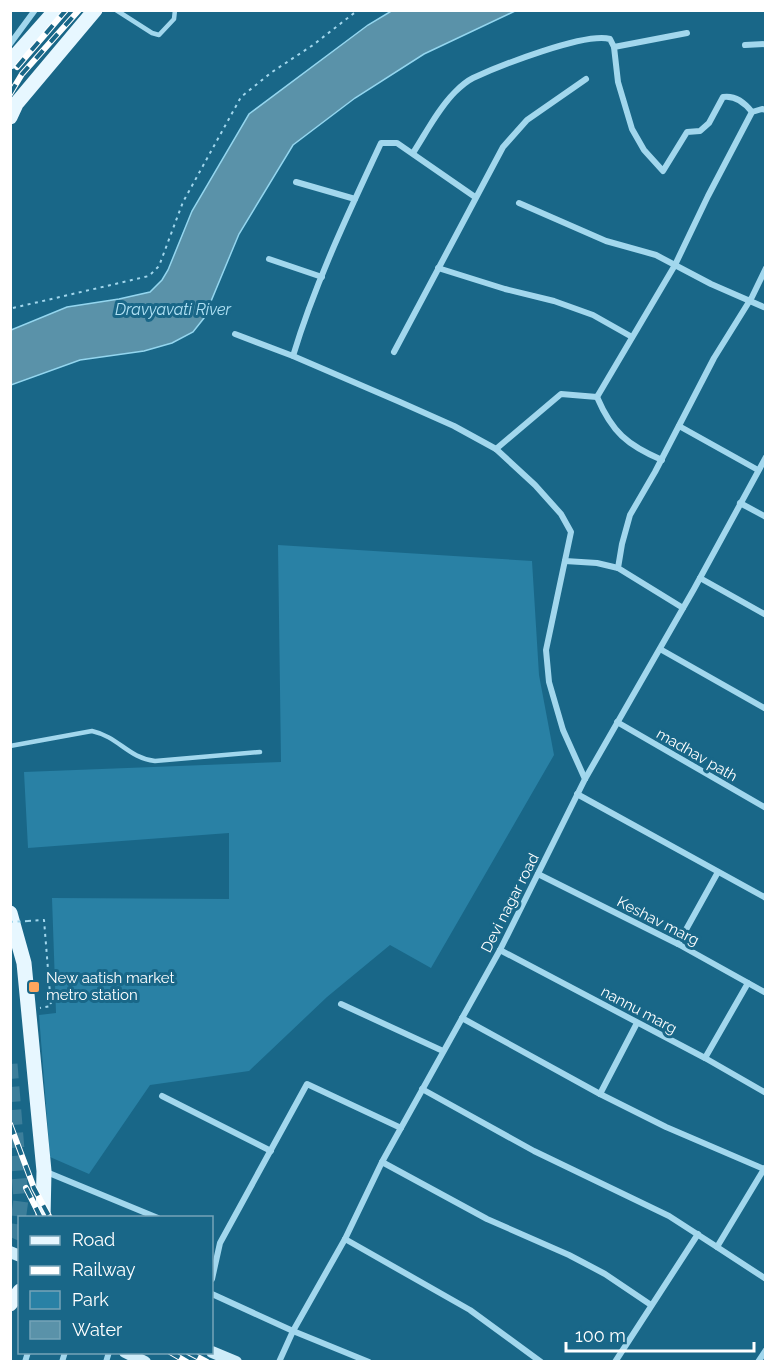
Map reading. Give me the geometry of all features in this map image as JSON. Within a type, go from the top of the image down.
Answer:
[{"type":"main road","points":[[10,62],[56,10]]},
{"type":"main road","points":[[10,117],[16,104],[95,10]]},
{"type":"main road","points":[[10,913],[24,963],[44,1171],[43,1216]]},
{"type":"main road","points":[[213,1352],[236,1362]]},
{"type":"main road","points":[[127,1354],[145,1362]]},
{"type":"street","points":[[10,44],[35,10]]},
{"type":"street","points":[[614,47],[687,33]]},
{"type":"street","points":[[413,153],[441,109],[455,92],[471,80],[567,44],[603,37],[610,39],[614,47],[618,82],[632,129],[644,150],[663,171],[687,132],[700,131],[708,123],[723,97],[729,96],[744,101],[753,112]]},
{"type":"street","points":[[746,45],[765,44]]},
{"type":"street","points":[[394,352],[503,147],[527,120],[586,79]]},
{"type":"street","points":[[597,397],[675,265],[708,196],[753,112],[765,110]]},
{"type":"street","points":[[293,356],[304,320],[381,143],[397,142],[476,197]]},
{"type":"street","points":[[296,182],[355,199]]},
{"type":"street","points":[[519,203],[606,241],[656,255],[711,284],[765,308]]},
{"type":"street","points":[[269,259],[322,277]]},
{"type":"street","points":[[438,268],[505,289],[554,301],[587,313],[632,337]]},
{"type":"street","points":[[618,568],[630,515],[765,268]]},
{"type":"street","points":[[235,334],[293,356],[454,426],[496,449],[535,485],[561,514],[571,532],[546,650],[549,682],[563,730],[585,779]]},
{"type":"street","points":[[496,449],[561,394],[597,397]]},
{"type":"street","points":[[597,397],[606,417],[627,442],[662,460]]},
{"type":"street","points":[[679,426],[759,470]]},
{"type":"street","name":"Devi nagar road","points":[[279,1362],[293,1331],[345,1239],[382,1162],[500,950],[585,779],[700,578],[765,457]]},
{"type":"street","points":[[741,503],[765,517]]},
{"type":"street","points":[[565,561],[597,563],[618,568],[683,608]]},
{"type":"street","points":[[700,578],[765,615]]},
{"type":"street","points":[[660,649],[765,709]]},
{"type":"street","name":"madhav path","points":[[617,722],[765,807]]},
{"type":"street","points":[[577,794],[765,898]]},
{"type":"street","points":[[678,944],[718,872]]},
{"type":"street","name":"Keshav marg","points":[[538,874],[678,944],[765,993]]},
{"type":"street","name":"nannu marg","points":[[500,950],[705,1058],[765,1093]]},
{"type":"street","points":[[705,1058],[748,983]]},
{"type":"street","points":[[341,1004],[443,1051]]},
{"type":"street","points":[[462,1017],[600,1094],[666,1127],[765,1168],[717,1247]]},
{"type":"street","points":[[600,1094],[637,1023]]},
{"type":"street","points":[[213,1274],[220,1243],[307,1084],[401,1128]]},
{"type":"street","points":[[422,1089],[534,1151],[669,1216],[765,1279]]},
{"type":"street","points":[[162,1096],[271,1151]]},
{"type":"street","points":[[382,1162],[487,1219],[570,1255],[605,1274],[651,1305]]},
{"type":"street","points":[[44,1171],[153,1216]]},
{"type":"street","points":[[615,1362],[698,1234]]},
{"type":"street","points":[[345,1239],[470,1310],[541,1362]]},
{"type":"street","points":[[213,1240],[220,1243]]},
{"type":"street","points":[[213,1293],[293,1331],[369,1362]]},
{"type":"street","points":[[758,1362],[765,1350]]},
{"type":"lane","points":[[116,10],[159,35],[174,19],[175,10]]},
{"type":"lane","points":[[10,746],[92,731],[105,734],[142,759],[155,761],[260,752]]},
{"type":"path","points":[[13,308],[155,273],[183,202],[241,97],[358,10]]},
{"type":"path","points":[[10,922],[44,920],[51,1006],[29,1010]]},
{"type":"green space","points":[[278,545],[532,561],[539,675],[554,755],[431,968],[390,945],[327,997],[249,1071],[150,1085],[89,1174],[50,1157],[39,1015],[56,1013],[52,898],[229,899],[229,833],[28,848],[24,772],[281,762]]},
{"type":"water","name":"Dravyavati River","points":[[393,10],[515,11],[424,54],[355,98],[293,145],[239,234],[204,318],[193,332],[172,343],[144,351],[80,360],[11,385],[11,330],[67,307],[150,292],[168,270],[192,211],[249,114],[368,25]]},
{"type":"tunnel","points":[[10,1064],[21,1199],[19,1216]]},
{"type":"tunnel","points":[[10,1250],[16,1236],[18,1221]]},
{"type":"railway","points":[[17,67],[66,10]]},
{"type":"railway","points":[[10,94],[22,74],[79,10]]},
{"type":"railway","points":[[10,1124],[34,1188],[49,1216]]},
{"type":"railway","points":[[26,1188],[40,1216]]},
{"type":"railway","points":[[173,1354],[187,1362]]},
{"type":"railway","points":[[192,1354],[207,1362]]},
{"type":"place","name":"New aatish market metro station","points":[[34,987]]}]
